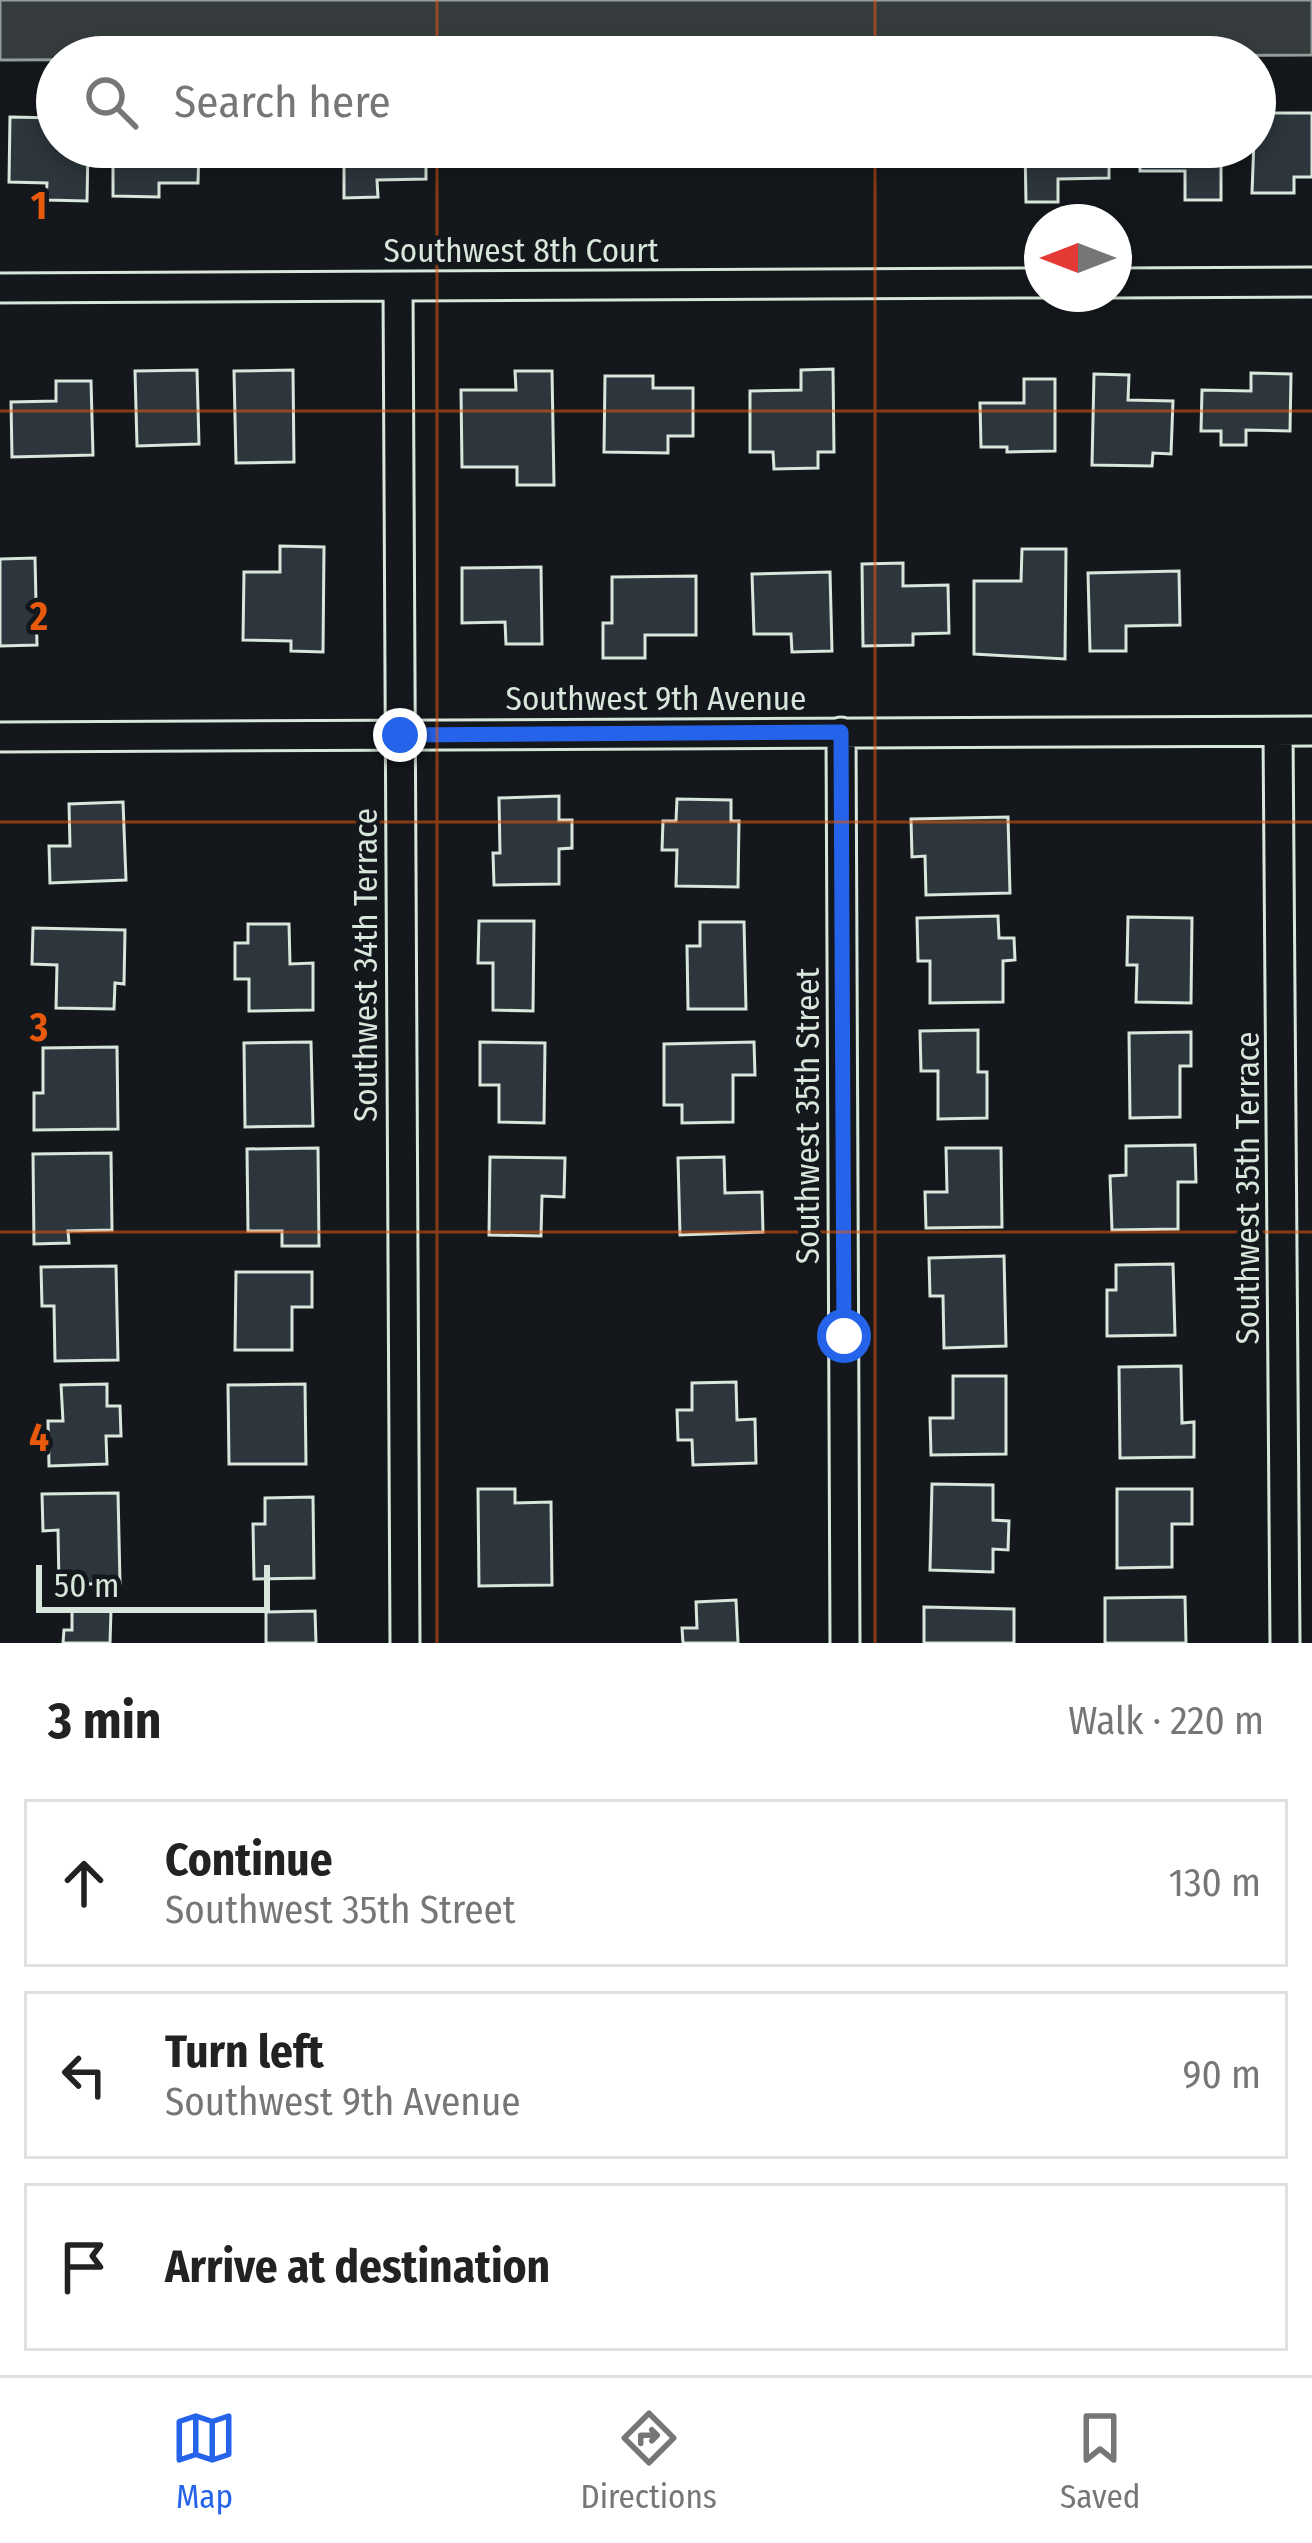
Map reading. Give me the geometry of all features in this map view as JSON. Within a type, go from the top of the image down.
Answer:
[{"type":"street","points":[[1132,283],[1312,282]]},
{"type":"street","name":"Southwest 8th Court","points":[[0,288],[1024,284]]},
{"type":"street","name":"Southwest 34th Terrace","points":[[398,287],[405,1643]]},
{"type":"street","name":"Southwest 9th Avenue","points":[[0,737],[1312,731]]},
{"type":"street","name":"Southwest 35th Street","points":[[841,732],[844,1643]]},
{"type":"street","name":"Southwest 35th Terrace","points":[[1278,732],[1285,1643]]},
{"type":"shaded area","points":[[0,0],[1312,0],[1312,55],[1276,55],[1276,36],[36,36],[36,60],[0,60]]},
{"type":"building","points":[[1276,113],[1312,113],[1312,177],[1294,177],[1294,193],[1252,193],[1253,168],[1276,168]]},
{"type":"building","points":[[10,117],[36,118],[36,168],[88,168],[87,201],[46,200],[47,183],[9,182]]},
{"type":"building","points":[[113,168],[198,168],[198,183],[159,183],[159,197],[113,196]]},
{"type":"building","points":[[344,168],[426,168],[426,179],[377,180],[378,197],[344,198]]},
{"type":"building","points":[[1025,168],[1109,168],[1109,178],[1058,179],[1058,202],[1026,202]]},
{"type":"building","points":[[1221,168],[1221,200],[1185,200],[1185,171],[1140,171]]},
{"type":"building","points":[[833,369],[834,452],[818,452],[818,468],[774,469],[773,452],[750,452],[750,391],[801,390],[801,370]]},
{"type":"building","points":[[197,370],[199,444],[137,446],[135,371]]},
{"type":"building","points":[[293,370],[294,462],[236,463],[234,371]]},
{"type":"building","points":[[515,371],[552,371],[554,485],[517,485],[517,467],[462,467],[461,390],[516,390]]},
{"type":"building","points":[[1251,373],[1291,374],[1290,431],[1246,430],[1246,445],[1221,445],[1221,431],[1201,431],[1202,390],[1251,391]]},
{"type":"building","points":[[1094,374],[1129,375],[1128,400],[1173,401],[1171,454],[1153,453],[1152,466],[1092,465]]},
{"type":"building","points":[[605,376],[653,376],[653,388],[693,388],[693,436],[668,436],[668,453],[604,452]]},
{"type":"building","points":[[1024,379],[1055,379],[1055,451],[981,447],[980,403],[1024,403]]},
{"type":"building","points":[[56,381],[91,381],[93,455],[12,457],[11,402],[56,401]]},
{"type":"building","points":[[280,546],[324,547],[323,652],[291,651],[291,641],[243,640],[244,572],[280,572]]},
{"type":"building","points":[[1022,549],[1066,549],[1065,659],[974,654],[974,581],[1021,581]]},
{"type":"building","points":[[35,558],[37,645],[0,646],[0,559]]},
{"type":"building","points":[[903,563],[903,586],[948,585],[949,633],[913,634],[913,645],[863,646],[862,564]]},
{"type":"building","points":[[541,567],[542,644],[506,644],[505,622],[462,623],[462,568]]},
{"type":"building","points":[[1179,571],[1180,625],[1126,626],[1126,651],[1090,651],[1088,573]]},
{"type":"building","points":[[830,572],[832,651],[792,652],[791,634],[754,634],[752,574]]},
{"type":"building","points":[[696,576],[696,635],[645,635],[645,658],[603,658],[603,623],[612,623],[612,577]]},
{"type":"building","points":[[559,796],[559,820],[572,820],[572,848],[559,849],[559,884],[494,885],[493,853],[500,853],[499,798]]},
{"type":"building","points":[[677,799],[731,800],[731,821],[739,821],[738,887],[676,886],[677,850],[662,850],[663,821],[676,821]]},
{"type":"building","points":[[123,802],[126,880],[50,883],[49,846],[70,846],[69,804]]},
{"type":"building","points":[[1008,817],[1010,893],[926,895],[925,856],[912,857],[911,819]]},
{"type":"building","points":[[998,916],[999,938],[1014,938],[1015,960],[1003,961],[1003,1002],[930,1003],[930,961],[918,961],[917,918]]},
{"type":"building","points":[[1128,917],[1192,918],[1191,1003],[1136,1002],[1137,965],[1127,965]]},
{"type":"building","points":[[479,921],[534,921],[533,1011],[493,1010],[493,963],[478,963]]},
{"type":"building","points":[[700,922],[744,922],[746,1009],[688,1009],[687,946],[700,946]]},
{"type":"building","points":[[248,924],[289,924],[290,964],[313,963],[313,1010],[249,1011],[249,979],[235,979],[235,943],[248,943]]},
{"type":"building","points":[[33,928],[125,930],[124,984],[115,983],[114,1009],[56,1008],[57,965],[32,964]]},
{"type":"building","points":[[978,1030],[978,1072],[987,1072],[987,1118],[938,1119],[938,1071],[921,1071],[920,1031]]},
{"type":"building","points":[[1191,1032],[1191,1066],[1180,1066],[1180,1117],[1130,1118],[1129,1033]]},
{"type":"building","points":[[311,1042],[313,1126],[245,1127],[244,1043]]},
{"type":"building","points":[[480,1042],[545,1043],[544,1123],[499,1122],[499,1085],[480,1085]]},
{"type":"building","points":[[754,1042],[755,1075],[733,1075],[733,1122],[682,1123],[682,1105],[664,1105],[664,1044]]},
{"type":"building","points":[[117,1047],[118,1129],[34,1130],[34,1093],[43,1093],[43,1048]]},
{"type":"building","points":[[1195,1145],[1196,1182],[1178,1182],[1178,1229],[1112,1230],[1110,1176],[1126,1175],[1126,1146]]},
{"type":"building","points":[[318,1148],[319,1246],[282,1246],[282,1231],[248,1231],[247,1149]]},
{"type":"building","points":[[946,1148],[1001,1148],[1002,1227],[926,1228],[925,1192],[947,1192]]},
{"type":"building","points":[[111,1153],[112,1230],[68,1231],[69,1243],[34,1244],[33,1154]]},
{"type":"building","points":[[490,1157],[565,1158],[564,1197],[542,1196],[541,1236],[489,1235]]},
{"type":"building","points":[[724,1157],[725,1193],[762,1192],[763,1232],[680,1235],[678,1158]]},
{"type":"building","points":[[1004,1256],[1006,1346],[944,1348],[943,1296],[930,1296],[929,1258]]},
{"type":"building","points":[[1173,1264],[1175,1335],[1107,1336],[1107,1290],[1116,1290],[1116,1265]]},
{"type":"building","points":[[116,1266],[118,1360],[55,1361],[54,1306],[42,1306],[41,1267]]},
{"type":"building","points":[[236,1272],[312,1272],[312,1307],[292,1307],[292,1350],[235,1350]]},
{"type":"building","points":[[1181,1366],[1182,1423],[1194,1422],[1194,1457],[1120,1458],[1119,1367]]},
{"type":"building","points":[[953,1376],[1006,1376],[1006,1454],[931,1455],[930,1418],[953,1418]]},
{"type":"building","points":[[736,1382],[737,1420],[755,1419],[756,1463],[693,1465],[692,1440],[678,1440],[677,1410],[692,1410],[692,1383]]},
{"type":"building","points":[[107,1384],[107,1406],[120,1406],[121,1436],[106,1436],[107,1464],[49,1466],[48,1421],[63,1421],[61,1385]]},
{"type":"building","points":[[305,1384],[306,1464],[229,1464],[228,1385]]},
{"type":"building","points":[[932,1484],[993,1485],[993,1520],[1009,1521],[1008,1550],[993,1549],[993,1572],[930,1570]]},
{"type":"building","points":[[478,1489],[515,1489],[515,1503],[551,1502],[552,1585],[479,1586]]},
{"type":"building","points":[[1117,1489],[1192,1489],[1192,1524],[1172,1524],[1172,1567],[1117,1568]]},
{"type":"building","points":[[118,1493],[120,1583],[59,1585],[58,1530],[43,1531],[42,1494]]},
{"type":"building","points":[[313,1497],[314,1578],[254,1579],[253,1524],[265,1524],[265,1498]]},
{"type":"building","points":[[1185,1597],[1186,1643],[1105,1643],[1105,1598]]},
{"type":"building","points":[[736,1600],[738,1643],[683,1643],[682,1628],[697,1628],[696,1602]]},
{"type":"building","points":[[924,1607],[1014,1609],[1014,1643],[924,1643]]},
{"type":"building","points":[[72,1609],[111,1610],[110,1643],[63,1643],[64,1630],[72,1630]]},
{"type":"building","points":[[315,1611],[316,1643],[266,1643],[266,1612]]},
{"type":"route","points":[[400,735],[841,732],[844,1336]]}]
